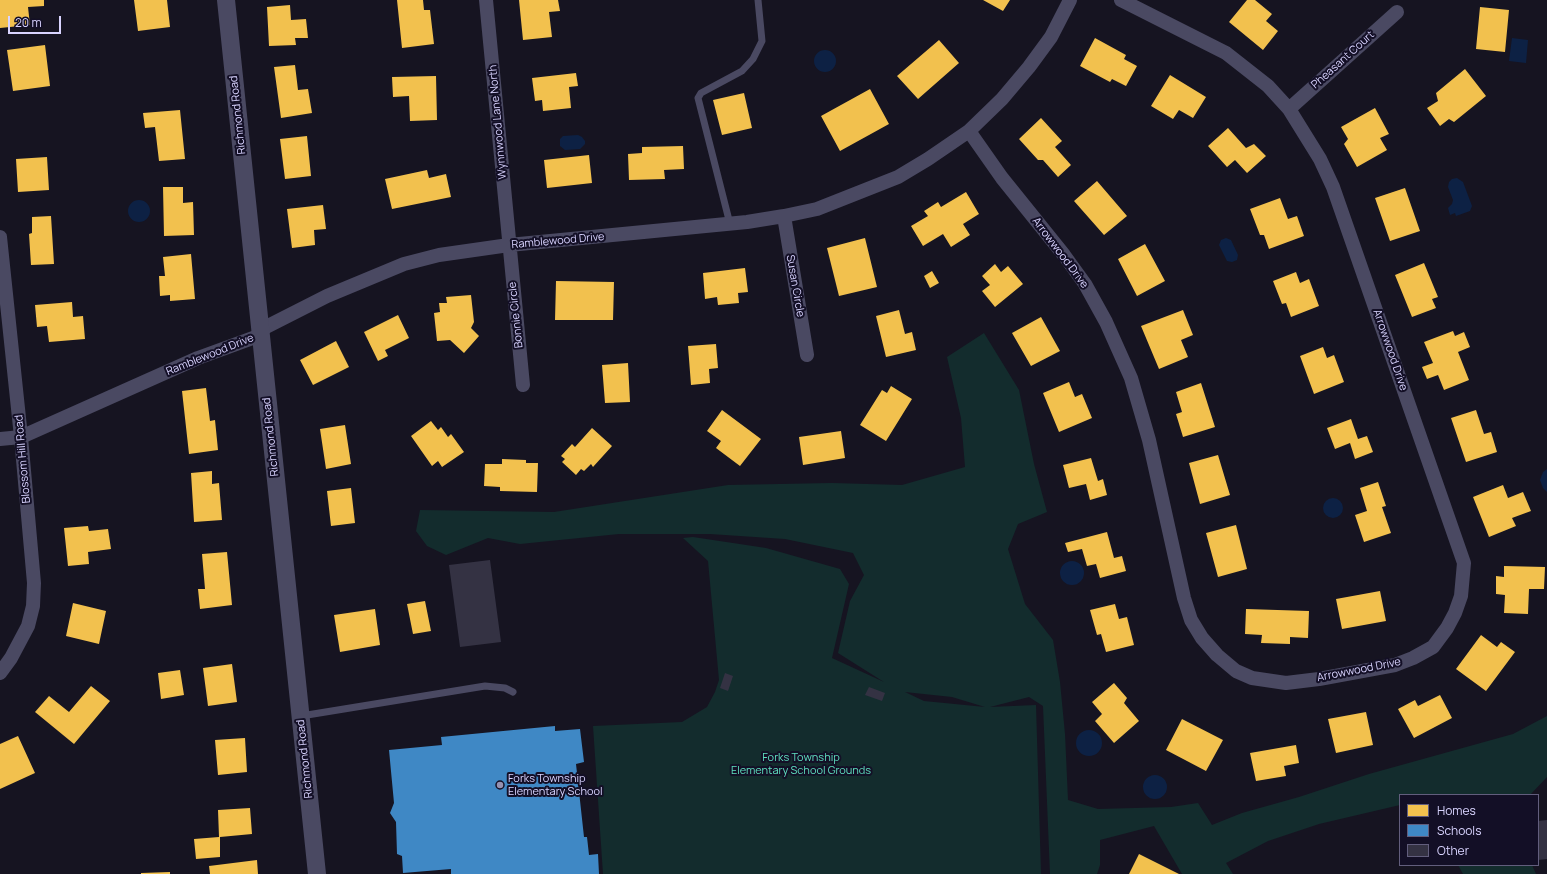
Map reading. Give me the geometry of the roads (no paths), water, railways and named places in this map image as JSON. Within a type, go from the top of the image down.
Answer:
[{"type":"street","name":"Richmond Road","points":[[226,0],[317,874]]},
{"type":"street","name":"Wynnwood Lane North","points":[[486,0],[509,245]]},
{"type":"street","name":"Ramblewood Drive","points":[[0,439],[21,437],[198,358],[261,335],[264,328],[327,296],[404,264],[439,255],[509,245],[730,224],[784,216],[817,209],[898,177],[970,131],[1002,99],[1029,67],[1051,37],[1070,0]]},
{"type":"street","name":"Arrowwood Drive","points":[[970,131],[1002,178],[1064,255],[1085,284],[1109,329],[1131,378],[1150,440],[1184,598],[1191,620],[1202,638],[1216,655],[1236,672],[1252,678],[1286,683],[1319,679],[1395,665],[1413,658],[1433,647],[1447,628],[1461,596],[1464,563],[1333,187],[1320,159],[1289,109],[1268,86],[1226,53],[1121,0]]},
{"type":"street","name":"Pheasant Court","points":[[1289,109],[1397,12]]},
{"type":"street","name":"Susan Circle","points":[[784,216],[807,355]]},
{"type":"street","name":"Blossom Hill Road","points":[[0,237],[21,437],[34,583],[33,606],[28,626],[11,658],[0,673]]},
{"type":"street","name":"Bonnie Circle","points":[[509,245],[524,384]]},
{"type":"lane","points":[[730,224],[698,98],[701,93],[742,71],[753,59],[762,41],[758,0]]},
{"type":"lane","points":[[301,716],[485,686],[500,687],[513,692]]},
{"type":"water","points":[[1512,38],[1528,40],[1526,63],[1509,61]]},
{"type":"water","points":[[825,50],[833,53],[836,61],[833,69],[825,72],[817,69],[814,61],[817,53]]},
{"type":"water","points":[[578,135],[585,141],[585,144],[580,149],[565,150],[560,146],[560,139],[563,136]]},
{"type":"water","points":[[1457,178],[1463,182],[1472,206],[1470,211],[1456,216],[1455,213],[1450,215],[1448,208],[1452,204],[1453,200],[1448,187],[1449,182],[1452,179]]},
{"type":"water","points":[[139,200],[147,203],[150,211],[147,219],[139,222],[131,219],[128,211],[131,203]]},
{"type":"water","points":[[1226,238],[1231,240],[1238,255],[1237,260],[1232,262],[1227,261],[1219,245],[1221,240]]},
{"type":"water","points":[[1547,469],[1547,492],[1543,488],[1540,480],[1543,472]]},
{"type":"water","points":[[1333,498],[1340,501],[1343,508],[1340,515],[1333,518],[1326,515],[1323,508],[1326,501]]},
{"type":"water","points":[[1072,561],[1081,564],[1084,573],[1081,582],[1072,585],[1063,582],[1060,573],[1063,564]]},
{"type":"water","points":[[1089,730],[1098,734],[1102,743],[1098,752],[1089,756],[1080,752],[1076,743],[1080,734]]},
{"type":"water","points":[[1155,775],[1163,779],[1167,787],[1163,795],[1155,799],[1147,795],[1143,787],[1147,779]]},
{"type":"place","name":"Forks Township Elementary School","points":[[500,785]]},
{"type":"park label","name":"Forks Township Elementary School Grounds","points":[[801,764]]}]
